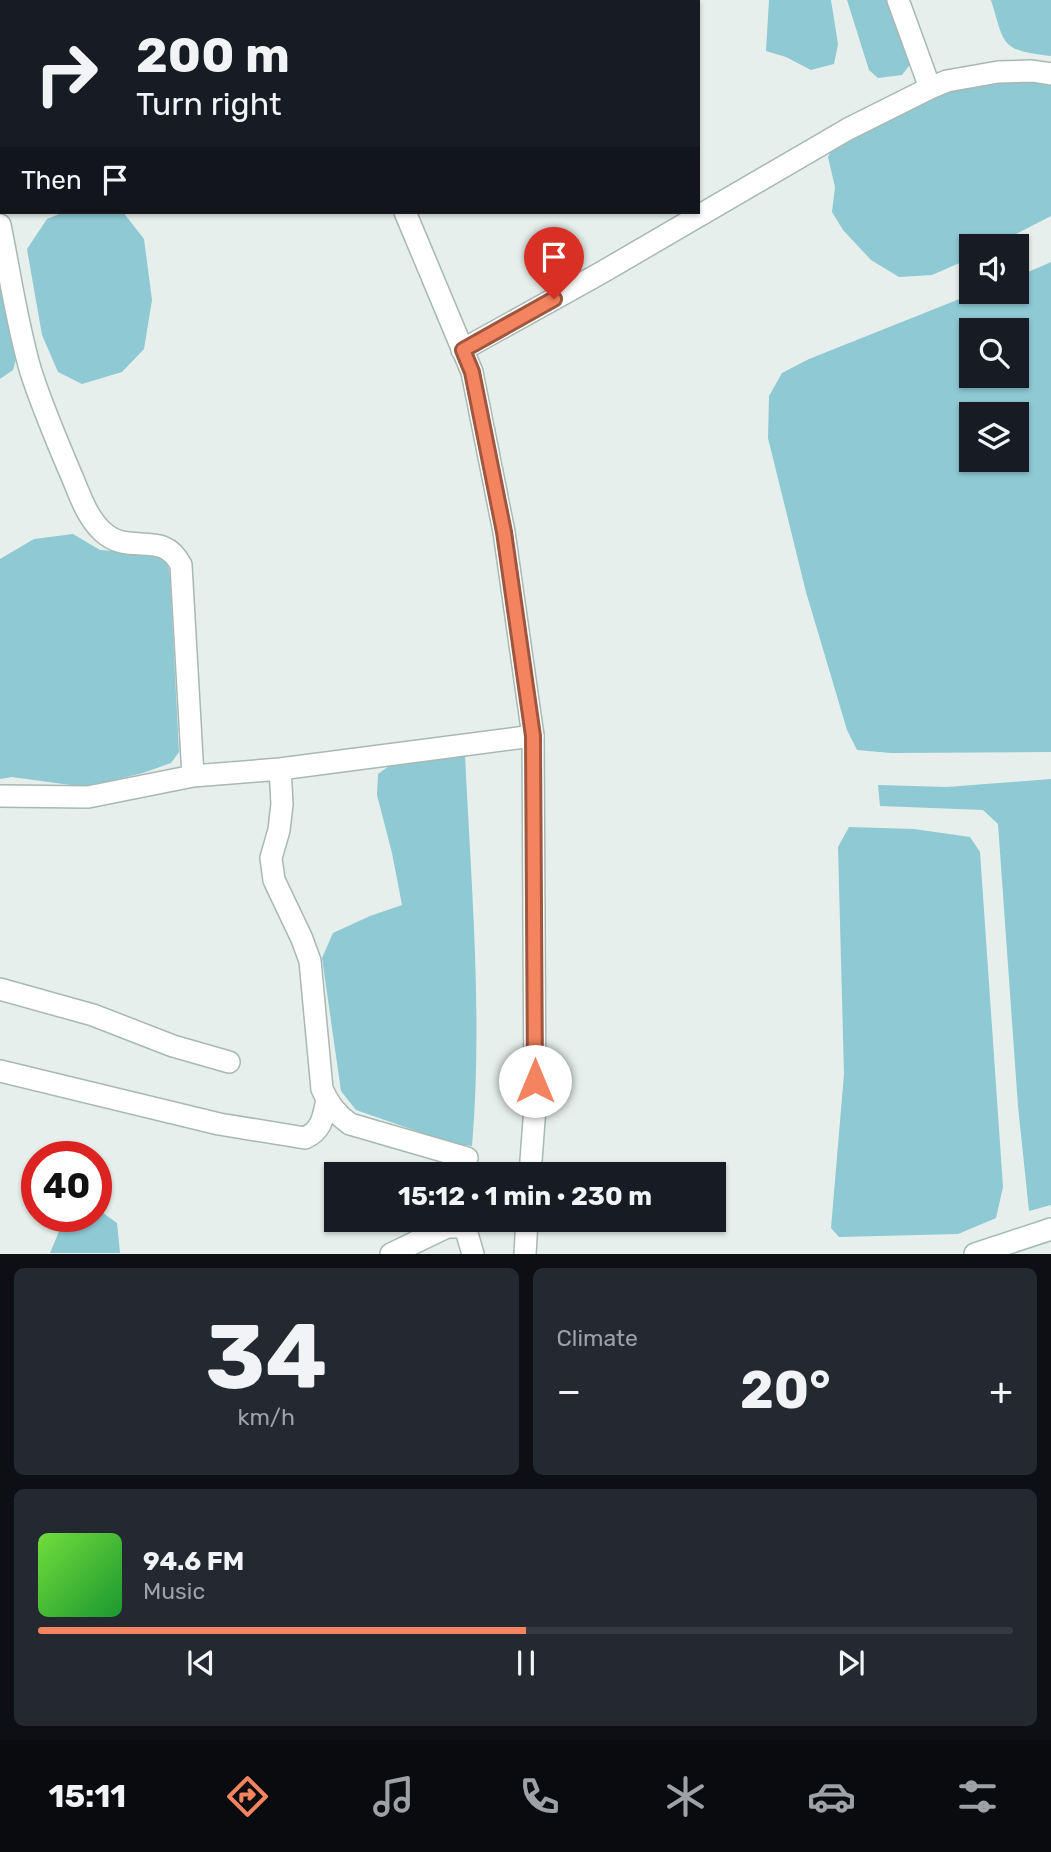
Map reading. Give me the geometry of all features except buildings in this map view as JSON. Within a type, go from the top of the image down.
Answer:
[{"type":"street","points":[[898,0],[930,88]]},
{"type":"street","points":[[463,350],[648,247],[848,129],[930,88],[947,81],[998,72],[1032,71],[1051,74]]},
{"type":"street","points":[[406,214],[472,372],[504,532],[533,736],[535,1107],[531,1162]]},
{"type":"street","points":[[0,225],[30,369],[45,413],[88,514],[103,532],[119,543],[163,546],[175,553],[181,565],[193,776]]},
{"type":"street","points":[[0,796],[88,797],[193,776],[280,769],[533,736]]},
{"type":"street","points":[[280,769],[282,804],[279,830],[271,858],[274,880],[310,961],[322,1089],[327,1101],[337,1115],[350,1124],[467,1158]]},
{"type":"street","points":[[0,989],[93,1015],[173,1046],[229,1062]]},
{"type":"street","points":[[0,1071],[219,1124],[305,1138],[316,1133],[327,1101]]},
{"type":"street","points":[[391,1254],[447,1227],[465,1227],[473,1254]]},
{"type":"street","points":[[975,1254],[1051,1229]]},
{"type":"street","points":[[525,1254],[526,1232]]},
{"type":"water","points":[[769,0],[831,0],[838,44],[834,64],[811,70],[786,57],[766,51]]},
{"type":"water","points":[[847,0],[899,0],[919,53],[902,75],[878,78],[869,70]]},
{"type":"water","points":[[991,0],[1051,0],[1051,56],[1022,51],[1007,43]]},
{"type":"water","points":[[1051,77],[1051,216],[1016,234],[959,234],[959,263],[932,275],[899,277],[871,260],[843,230],[832,212],[835,187],[828,157],[832,149],[928,97],[966,83]]},
{"type":"water","points":[[59,214],[125,214],[144,239],[152,300],[144,349],[122,372],[82,384],[58,372],[42,335],[27,249],[47,219]]},
{"type":"water","points":[[1051,262],[1051,752],[891,753],[857,750],[847,730],[806,592],[768,438],[769,396],[782,373],[809,359],[959,299],[959,304],[1029,304],[1029,272]]},
{"type":"water","points":[[0,273],[22,338],[13,370],[0,379]]},
{"type":"water","points":[[73,534],[100,550],[146,553],[167,558],[179,752],[171,763],[143,773],[85,787],[12,777],[0,779],[0,559],[34,539]]},
{"type":"water","points":[[465,754],[476,999],[472,1146],[451,1143],[356,1110],[341,1091],[322,958],[333,933],[402,905],[377,795],[378,774],[400,758]]},
{"type":"water","points":[[1051,779],[1051,1205],[1029,1211],[1018,1106],[998,824],[983,810],[880,806],[878,785],[947,787]]},
{"type":"water","points":[[849,827],[914,829],[970,837],[980,852],[1003,1187],[996,1218],[958,1234],[839,1237],[831,1228],[844,1074],[838,847]]},
{"type":"water","points":[[112,1219],[117,1223],[120,1253],[50,1253],[59,1232],[112,1232]]},
{"type":"route","points":[[535,1081],[533,736],[504,532],[472,372],[463,350],[554,299]]}]
